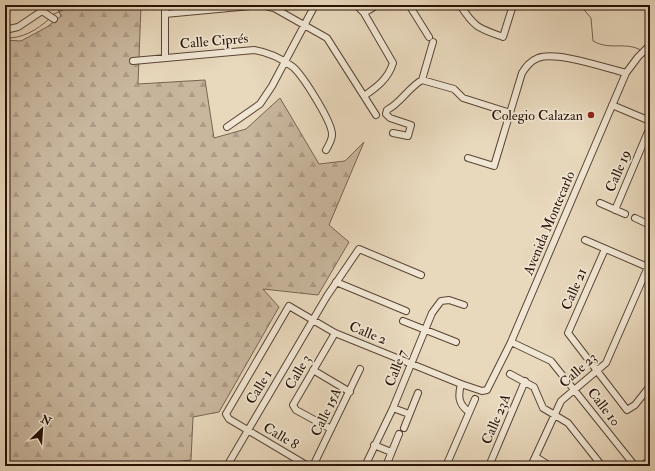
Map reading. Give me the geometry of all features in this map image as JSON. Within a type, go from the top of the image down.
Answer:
[{"type":"street","points":[[165,5],[165,58]]},
{"type":"street","points":[[165,14],[262,5],[274,8],[327,38],[376,115]]},
{"type":"street","points":[[226,127],[260,104],[272,86],[315,5]]},
{"type":"street","points":[[356,5],[364,13],[393,63],[391,71],[380,84],[364,96]]},
{"type":"street","points":[[364,13],[377,5]]},
{"type":"street","points":[[409,5],[429,37]]},
{"type":"street","points":[[460,5],[472,23],[479,28],[503,37],[513,5]]},
{"type":"street","points":[[5,30],[18,28],[42,12],[54,19]]},
{"type":"street","points":[[393,132],[408,136],[411,125],[390,118],[386,114],[387,110],[402,99],[414,85],[422,80],[433,42]]},
{"type":"street","name":"Avenida Montecarlo","points":[[461,384],[482,391],[487,390],[511,342],[626,73],[638,57],[650,45]]},
{"type":"street","name":"Calle Ciprés","points":[[133,61],[254,50],[265,52],[293,67],[301,76],[330,122],[332,135],[326,150]]},
{"type":"street","points":[[468,158],[494,166],[522,73],[529,63],[538,58],[556,56],[626,73]]},
{"type":"street","points":[[422,80],[454,89],[463,98],[510,112]]},
{"type":"street","points":[[612,105],[650,121]]},
{"type":"street","name":"Calle 19","points":[[600,203],[615,210],[650,127]]},
{"type":"street","points":[[615,210],[625,214]]},
{"type":"street","points":[[635,218],[650,225]]},
{"type":"street","points":[[585,240],[649,267]]},
{"type":"street","name":"Calle 1","points":[[227,466],[336,282],[359,249],[421,275]]},
{"type":"street","name":"Calle 21","points":[[597,372],[568,334],[605,249]]},
{"type":"street","name":"Calle 23","points":[[532,466],[561,401],[606,363],[649,267]]},
{"type":"street","points":[[336,282],[406,311]]},
{"type":"street","name":"Calle 7","points":[[365,466],[393,408],[410,363],[432,313],[441,301],[448,300],[464,305]]},
{"type":"street","name":"Calle 2","points":[[228,411],[289,306],[334,332],[461,384]]},
{"type":"street","points":[[403,321],[456,342]]},
{"type":"street","name":"Calle 3","points":[[331,429],[296,410],[292,405],[334,332]]},
{"type":"street","name":"Calle 10","points":[[511,342],[551,361],[635,466]]},
{"type":"street","name":"Calle 15A","points":[[314,466],[360,369]]},
{"type":"street","points":[[313,370],[350,392]]},
{"type":"street","points":[[597,372],[627,410],[635,405],[650,386]]},
{"type":"street","points":[[510,374],[534,387],[544,408],[568,423],[602,466]]},
{"type":"street","name":"Calle 23A","points":[[489,466],[525,381]]},
{"type":"street","points":[[461,384],[459,401],[462,407],[469,412]]},
{"type":"street","points":[[404,428],[418,393]]},
{"type":"street","points":[[446,466],[475,399]]},
{"type":"street","points":[[393,408],[409,414]]},
{"type":"street","name":"Calle 8","points":[[228,411],[226,414],[229,419],[308,466]]},
{"type":"street","points":[[386,466],[399,434]]},
{"type":"street","points":[[374,445],[391,452]]},
{"type":"street","points":[[536,457],[550,466]]},
{"type":"street","points":[[642,466],[650,460]]},
{"type":"green space","points":[[56,5],[141,5],[138,84],[205,80],[214,138],[246,129],[280,98],[319,164],[345,161],[364,142],[329,225],[349,242],[318,295],[263,289],[279,307],[219,412],[193,417],[191,460],[166,463],[164,466],[5,466],[5,40],[21,41],[47,27],[61,16]]},
{"type":"waterway","points":[[52,15],[63,10],[67,5]]},
{"type":"waterway","points":[[580,5],[591,18],[593,41],[599,44],[629,46],[641,50]]},
{"type":"waterway","points":[[5,38],[17,37],[29,33],[49,19]]},
{"type":"place","name":"Colegio Calazan","points":[[591,115]]}]
